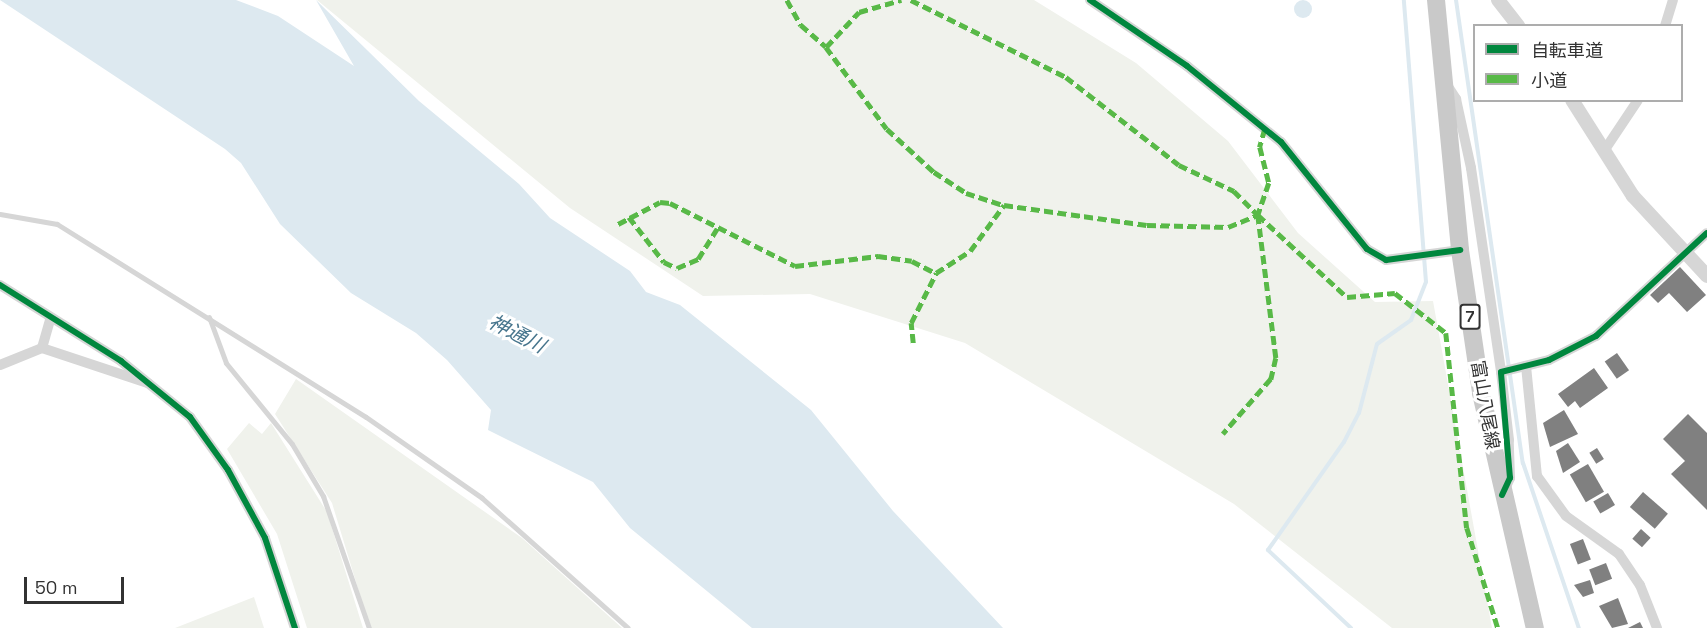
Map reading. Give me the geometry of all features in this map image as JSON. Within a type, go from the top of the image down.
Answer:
[{"type":"main road","name":"富山八尾線","points":[[1436,0],[1460,250],[1502,495],[1535,628]]},
{"type":"street","points":[[1090,0],[1187,66],[1281,142],[1367,249],[1386,260],[1460,250]]},
{"type":"street","points":[[1498,0],[1516,24]]},
{"type":"street","points":[[1666,24],[1673,0]]},
{"type":"street","points":[[1444,80],[1456,99],[1537,476],[1566,516],[1619,554],[1640,585],[1657,628]]},
{"type":"street","points":[[1573,102],[1633,196],[1707,276]]},
{"type":"street","points":[[1604,152],[1637,102]]},
{"type":"street","points":[[1513,369],[1596,336],[1707,233]]},
{"type":"street","points":[[0,285],[148,383],[190,417],[228,470],[265,538],[294,628]]},
{"type":"street","points":[[42,348],[51,317]]},
{"type":"street","points":[[0,365],[42,348],[148,383]]},
{"type":"street","points":[[1502,495],[1510,478],[1513,369]]},
{"type":"lane","points":[[0,214],[57,224],[209,317],[482,498],[628,628]]},
{"type":"lane","points":[[209,317],[226,363],[292,444],[323,496],[369,628]]},
{"type":"shaded area","points":[[317,0],[1034,0],[1136,63],[1228,141],[1298,233],[1375,302],[1433,301],[1492,628],[1392,628],[1234,504],[965,343],[810,294],[703,296],[570,208]]},
{"type":"shaded area","points":[[296,379],[522,538],[622,628],[370,628],[332,503],[275,414]]},
{"type":"shaded area","points":[[249,423],[262,434],[271,423],[327,512],[363,628],[307,628],[277,534],[227,449]]},
{"type":"shaded area","points":[[254,597],[264,628],[175,628]]},
{"type":"water","name":"神通川","points":[[0,0],[236,0],[278,16],[354,66],[316,0],[419,101],[519,184],[550,218],[630,271],[646,292],[680,305],[811,410],[893,511],[1003,628],[752,628],[630,528],[593,482],[488,430],[491,410],[447,360],[416,333],[351,293],[280,224],[241,163],[225,149]]},
{"type":"water","points":[[1299,0],[1307,0],[1312,5],[1310,16],[1299,18],[1294,13],[1294,5]]},
{"type":"building","points":[[1680,267],[1706,295],[1687,312],[1669,293],[1658,303],[1650,295]]},
{"type":"building","points":[[1617,353],[1629,370],[1617,379],[1605,362]]},
{"type":"building","points":[[1594,368],[1608,388],[1580,408],[1575,401],[1568,407],[1558,394]]},
{"type":"building","points":[[1564,410],[1578,434],[1550,447],[1543,423]]},
{"type":"building","points":[[1688,414],[1707,433],[1707,510],[1671,474],[1685,461],[1663,439]]},
{"type":"building","points":[[1568,443],[1580,462],[1563,473],[1556,451]]},
{"type":"building","points":[[1597,448],[1604,459],[1596,464],[1589,453]]},
{"type":"building","points":[[1588,464],[1604,492],[1586,502],[1570,474]]},
{"type":"building","points":[[1643,492],[1668,514],[1655,529],[1630,507]]},
{"type":"building","points":[[1608,493],[1615,505],[1600,514],[1593,502]]},
{"type":"building","points":[[1641,529],[1651,538],[1642,547],[1632,539]]},
{"type":"building","points":[[1583,539],[1591,560],[1578,565],[1570,544]]},
{"type":"building","points":[[1606,563],[1612,579],[1595,585],[1589,569]]},
{"type":"building","points":[[1590,580],[1594,593],[1583,597],[1574,585]]},
{"type":"building","points":[[1618,598],[1628,624],[1612,628],[1599,606]]},
{"type":"building","points":[[1640,622],[1643,628],[1628,628]]},
{"type":"waterway","points":[[1351,628],[1268,550],[1344,442],[1359,413],[1377,344],[1411,320],[1426,282],[1404,0]]},
{"type":"waterway","points":[[1456,0],[1523,463],[1579,628]]},
{"type":"marked path","points":[[787,0],[801,25],[826,47],[887,129],[934,172],[966,193],[1004,205],[1147,225],[1228,227],[1258,215]]},
{"type":"marked path","points":[[826,47],[859,12],[901,0]]},
{"type":"marked path","points":[[911,0],[1066,77],[1179,165],[1234,191],[1258,215],[1276,358],[1271,379],[1223,434]]},
{"type":"marked path","points":[[1265,129],[1260,147],[1269,183],[1258,215],[1347,297],[1395,293],[1446,333],[1467,528],[1498,628]]},
{"type":"marked path","points":[[618,224],[660,202],[670,203],[795,266],[878,256],[912,261],[936,273],[970,251],[1004,205]]},
{"type":"marked path","points":[[629,217],[664,262],[677,268],[698,259],[717,229]]},
{"type":"marked path","points":[[913,343],[911,323],[936,273]]},
{"type":"cycle path","points":[[1090,0],[1187,66],[1281,142],[1367,249],[1386,260],[1460,250]]},
{"type":"cycle path","points":[[1502,495],[1510,478],[1501,372],[1549,360],[1596,336],[1707,233]]},
{"type":"cycle path","points":[[0,285],[121,361],[190,417],[228,470],[265,538],[295,628]]}]
